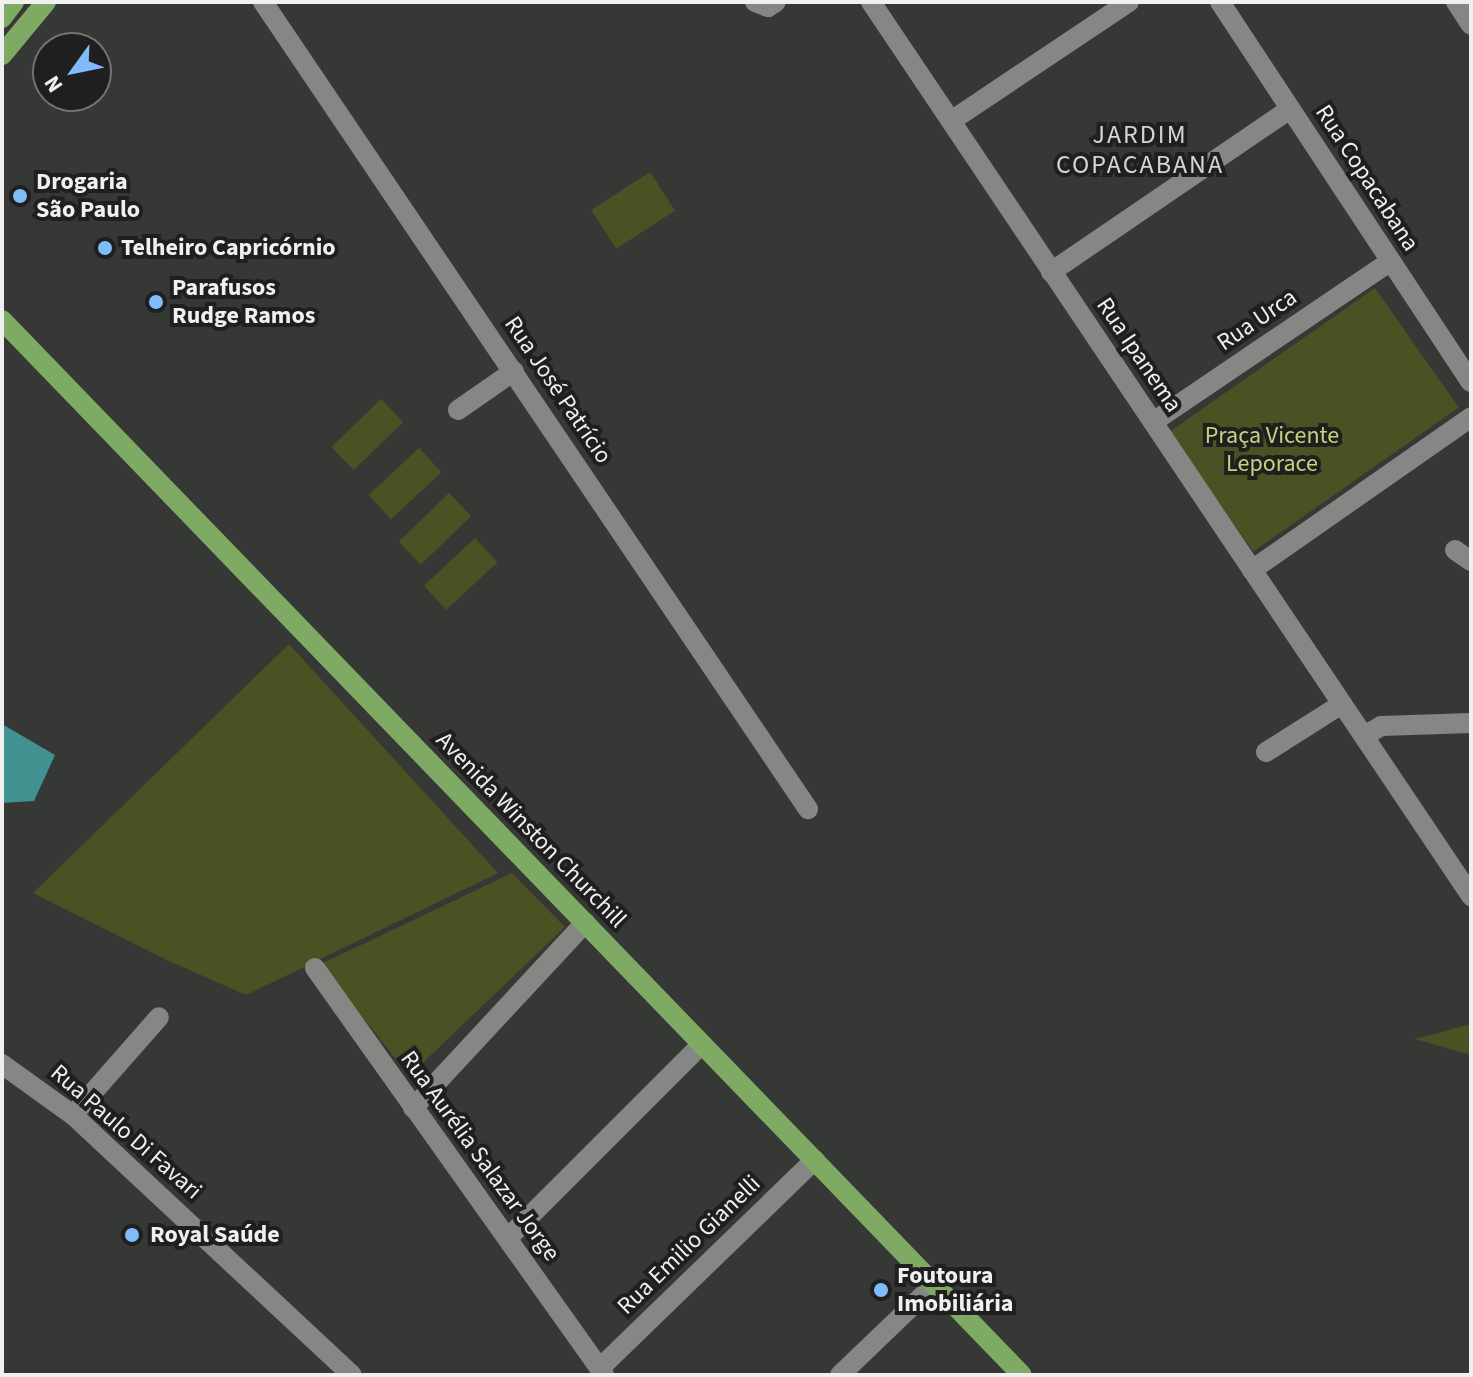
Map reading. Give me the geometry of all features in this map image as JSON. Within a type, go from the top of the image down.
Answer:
[{"type":"main road","points":[[2,18],[14,2]]},
{"type":"main road","points":[[2,55],[46,2]]},
{"type":"main road","name":"Avenida Winston Churchill","points":[[2,320],[1022,1375]]},
{"type":"street","name":"Rua José Patrício","points":[[263,2],[808,809]]},
{"type":"street","points":[[755,2],[768,7],[776,2]]},
{"type":"street","name":"Rua Ipanema","points":[[871,2],[1470,893]]},
{"type":"street","points":[[951,121],[1129,2]]},
{"type":"street","name":"Rua Copacabana","points":[[1220,2],[1471,382]]},
{"type":"street","points":[[1456,2],[1471,25]]},
{"type":"street","points":[[1051,272],[1290,109]]},
{"type":"street","name":"Rua Urca","points":[[1153,422],[1391,261]]},
{"type":"street","points":[[458,410],[514,371]]},
{"type":"street","points":[[1252,570],[1471,417]]},
{"type":"street","points":[[1266,752],[1342,704]]},
{"type":"street","points":[[1364,736],[1381,726],[1471,723]]},
{"type":"street","points":[[413,1108],[585,923]]},
{"type":"street","name":"Rua Aurélia Salazar Jorge","points":[[315,968],[602,1372]]},
{"type":"street","points":[[73,1115],[159,1017]]},
{"type":"street","points":[[508,1238],[702,1044]]},
{"type":"street","name":"Rua Paulo Di Favari","points":[[2,1064],[73,1115],[352,1375]]},
{"type":"street","name":"Rua Emilio Gianelli","points":[[602,1372],[815,1160]]},
{"type":"street","points":[[840,1375],[935,1284]]},
{"type":"green space","points":[[650,172],[675,211],[616,249],[591,210]]},
{"type":"green space","name":"Praça Vicente Leporace","points":[[1375,288],[1459,408],[1253,552],[1169,432]]},
{"type":"green space","points":[[381,399],[403,422],[354,470],[331,447]]},
{"type":"green space","points":[[419,448],[442,472],[391,519],[369,495]]},
{"type":"green space","points":[[449,493],[471,516],[421,565],[399,542]]},
{"type":"green space","points":[[475,538],[498,562],[446,610],[424,586]]},
{"type":"green space","points":[[289,644],[498,873],[246,995],[169,961],[33,893]]},
{"type":"green space","points":[[512,873],[565,927],[409,1076],[321,964]]},
{"type":"green space","points":[[1471,1024],[1471,1055],[1415,1039]]},
{"type":"water","points":[[2,724],[55,755],[34,801],[2,803]]},
{"type":"place","name":"Drogaria São Paulo","points":[[20,196]]},
{"type":"place","name":"Telheiro Capricórnio","points":[[105,248]]},
{"type":"place","name":"Parafusos Rudge Ramos","points":[[156,302]]},
{"type":"place","name":"Royal Saúde","points":[[132,1235]]},
{"type":"place","name":"Foutoura Imobiliária","points":[[881,1290]]},
{"type":"district","name":"JARDIM COPACABANA","points":[[1140,150]]}]
